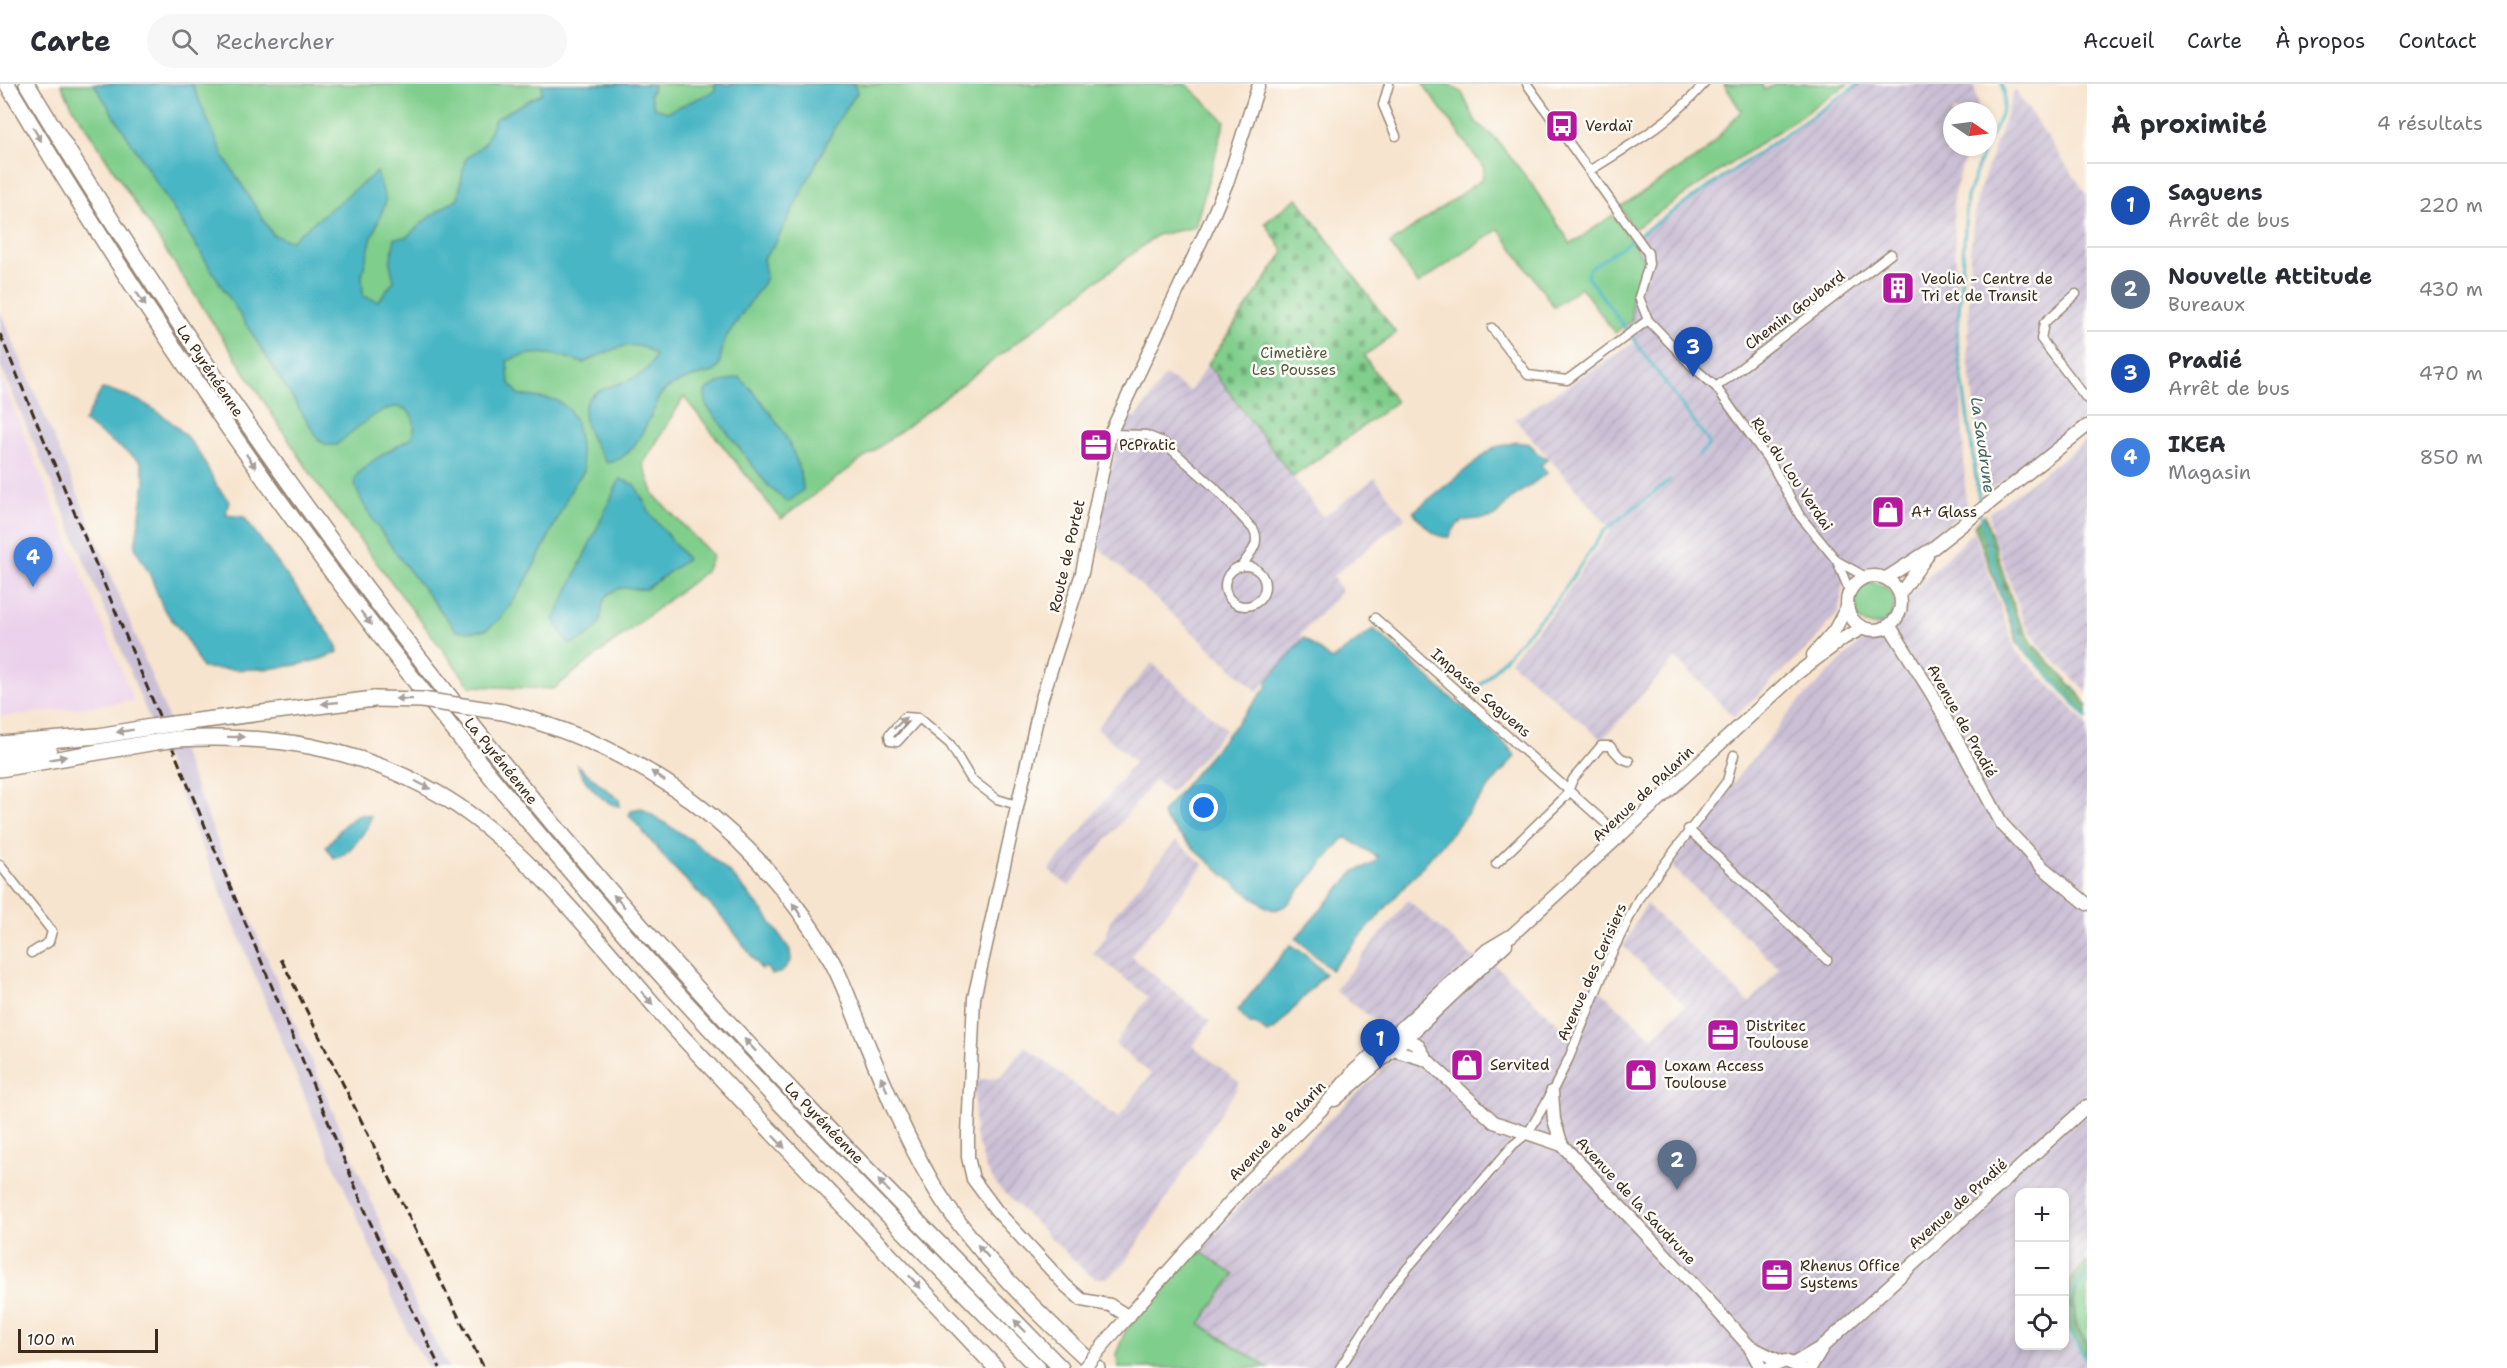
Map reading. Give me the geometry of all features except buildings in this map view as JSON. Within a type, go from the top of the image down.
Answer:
[{"type":"highway","name":"La Pyrénéenne","points":[[7,84],[68,184],[194,379],[342,586],[448,724],[670,985],[795,1119],[1038,1368]]},
{"type":"highway","name":"La Pyrénéenne","points":[[27,84],[88,184],[206,365],[355,576],[463,715],[606,886],[683,973],[807,1107],[1061,1368]]},
{"type":"highway","points":[[0,757],[151,727],[374,699],[422,700],[503,712],[541,721],[648,768],[691,799],[733,835],[783,889],[831,961],[905,1131],[932,1184],[994,1264],[1097,1368]]},
{"type":"highway","points":[[0,744],[98,736]]},
{"type":"highway","points":[[0,769],[156,742],[267,739],[335,751],[413,781],[483,824],[535,871],[763,1125],[996,1368]]},
{"type":"street","name":"Route de Portet","points":[[1130,1317],[1110,1305],[1082,1300],[1066,1286],[996,1210],[974,1179],[968,1157],[970,1056],[974,998],[1041,701],[1082,573],[1110,434],[1212,218],[1231,171],[1259,84]]},
{"type":"street","points":[[1389,84],[1383,105],[1395,136]]},
{"type":"street","name":"Rue du Lou Verdai","points":[[1527,84],[1632,227],[1648,253],[1649,264],[1639,297],[1641,308],[1648,320],[1691,365],[1716,387],[1772,465],[1800,516],[1837,561],[1849,590]]},
{"type":"street","points":[[1590,171],[1662,125],[1684,107],[1704,84]]},
{"type":"street","name":"Chemin Goubard","points":[[1716,387],[1891,254]]},
{"type":"street","points":[[2076,294],[2044,322],[2041,339],[2087,399]]},
{"type":"street","points":[[1492,328],[1528,375],[1567,380],[1648,320]]},
{"type":"street","points":[[1886,578],[1933,548],[2087,426]]},
{"type":"street","points":[[1110,434],[1154,437],[1214,487],[1254,530],[1257,537],[1256,544],[1241,567],[1229,574],[1225,587],[1230,600],[1248,606],[1260,599],[1264,586],[1263,580],[1255,569],[1241,567]]},
{"type":"street","points":[[1900,594],[1933,548]]},
{"type":"street","points":[[1837,561],[1866,577],[1886,578],[1895,585],[1900,594],[1901,608],[1889,625],[1877,629],[1863,628],[1854,622],[1848,605],[1849,590],[1856,582],[1866,577]]},
{"type":"street","name":"Avenue de Palarin","points":[[1795,675],[1834,631],[1848,605]]},
{"type":"street","name":"Impasse Saguens","points":[[1375,618],[1569,788],[1620,836]]},
{"type":"street","name":"Avenue de Pradié","points":[[1889,625],[1932,694],[2002,824],[2042,867],[2087,904]]},
{"type":"street","name":"Avenue de Palarin","points":[[1084,1368],[1247,1183],[1321,1110],[1351,1075],[1405,1039],[1503,948],[1512,935],[1795,675],[1844,638],[1863,628]]},
{"type":"street","points":[[919,718],[950,744],[972,779],[997,799],[1017,805]]},
{"type":"street","points":[[1496,864],[1566,796],[1573,779],[1600,746],[1610,746],[1621,758],[1629,761]]},
{"type":"street","name":"Avenue des Cerisiers","points":[[1340,1368],[1393,1285],[1513,1145],[1528,1133],[1573,1049],[1610,957],[1639,898],[1688,829],[1727,781],[1734,755]]},
{"type":"street","points":[[1688,829],[1827,960]]},
{"type":"street","points":[[0,866],[52,931],[49,942],[31,953]]},
{"type":"street","name":"Avenue de la Saudrune","points":[[1405,1039],[1494,1122],[1562,1145],[1749,1346],[1774,1365]]},
{"type":"street","points":[[1552,1092],[1554,1120],[1562,1145]]},
{"type":"street","name":"Avenue de Pradié","points":[[1798,1366],[1822,1347],[2087,1106]]},
{"type":"street","name":"Avenue de la Saudrune","points":[[1749,1346],[1761,1368]]},
{"type":"street","name":"Avenue de Pradié","points":[[1810,1368],[1822,1347]]},
{"type":"street","points":[[1774,1365],[1798,1366]]},
{"type":"shaded area","points":[[1858,84],[1974,84],[1977,102],[1943,102],[1943,156],[1965,156],[1953,197],[1966,510],[1888,568],[1861,568],[1843,583],[1839,612],[1809,646],[1734,717],[1675,658],[1602,740],[1510,661],[1556,608],[1611,529],[1515,419],[1635,342],[1586,269]]},
{"type":"shaded area","points":[[2015,90],[2087,195],[2087,417],[1988,491],[1977,430],[1968,354],[1970,251],[1977,197],[1992,156],[1997,156],[1997,141]]},
{"type":"shaded area","points":[[0,311],[91,525],[225,860],[418,1310],[449,1368],[428,1368],[408,1332],[316,1124],[73,533],[0,365]]},
{"type":"shaded area","points":[[1208,364],[1323,517],[1375,478],[1405,518],[1333,576],[1342,592],[1300,635],[1303,639],[1258,692],[1096,545],[1105,491],[1126,413],[1136,419],[1165,375],[1190,391]]},
{"type":"shaded area","points":[[0,376],[134,701],[0,717]]},
{"type":"shaded area","points":[[2087,440],[2087,693],[2043,649],[2025,624],[1992,533],[1989,513]]},
{"type":"shaded area","points":[[1974,531],[2016,651],[2087,724],[2087,1267],[2069,1296],[2069,1188],[2015,1188],[2015,1350],[2069,1350],[2069,1337],[2087,1362],[2087,1368],[1268,1368],[1200,1324],[1234,1275],[1198,1250],[1264,1180],[1394,1059],[1378,1023],[1335,990],[1408,900],[1470,955],[1495,965],[1570,1035],[1591,982],[1652,1038],[1685,1005],[1623,946],[1646,904],[1750,1003],[1779,968],[1672,867],[1708,814],[1796,705]]},
{"type":"shaded area","points":[[1152,663],[1226,729],[1170,793],[1155,780],[1069,886],[1049,871],[1135,762],[1097,728]]},
{"type":"shaded area","points":[[1176,841],[1204,865],[1131,956],[1210,1021],[1193,1046],[1240,1083],[1125,1263],[1108,1278],[1096,1278],[1087,1273],[998,1187],[986,1169],[975,1134],[974,1081],[1001,1077],[1025,1046],[1118,1118],[1151,1074],[1115,1044],[1148,997],[1093,953],[1106,936],[1110,920]]},
{"type":"green space","points":[[61,84],[1186,84],[1225,121],[1195,227],[1157,235],[906,427],[781,519],[684,397],[643,464],[654,495],[713,556],[706,571],[553,689],[470,686],[318,485],[74,109]]},
{"type":"green space","points":[[1423,84],[1449,84],[1462,93],[1476,122],[1496,139],[1530,182],[1571,244],[1613,215],[1642,257],[1642,265],[1631,295],[1632,320],[1615,333],[1581,287],[1554,307],[1499,229],[1418,284],[1390,244],[1482,179],[1484,168]]},
{"type":"green space","points":[[1724,84],[1761,84],[1765,90],[1775,84],[1848,84],[1634,229],[1620,207],[1704,153],[1741,111]]},
{"type":"green space","name":"Cimetière Les Pousses","points":[[1297,198],[1396,333],[1364,356],[1396,402],[1293,477],[1208,364],[1284,252],[1265,223]]},
{"type":"green space","points":[[1985,515],[2017,617],[2033,644],[2081,696],[2087,705],[2087,716],[2018,644],[1974,525]]},
{"type":"green space","points":[[1873,583],[1888,589],[1894,604],[1888,619],[1873,625],[1858,619],[1852,604],[1858,589]]},
{"type":"green space","points":[[1198,1250],[1234,1275],[1200,1324],[1268,1368],[1119,1368],[1116,1354],[1125,1332]]},
{"type":"green space","points":[[2087,1262],[2087,1277],[2077,1288],[2074,1301],[2076,1328],[2087,1344],[2087,1361],[2069,1330],[2069,1284]]},
{"type":"green space","points":[[2087,1277],[2087,1344],[2075,1318],[2074,1301],[2080,1284]]},
{"type":"water","points":[[94,84],[192,84],[223,155],[273,235],[290,241],[377,172],[386,201],[371,240],[362,275],[363,296],[378,301],[394,281],[390,263],[395,238],[406,237],[429,217],[458,198],[465,160],[485,143],[495,119],[542,93],[542,84],[654,84],[650,95],[655,108],[667,112],[715,91],[715,84],[854,84],[857,93],[839,119],[776,242],[763,259],[766,275],[764,282],[724,340],[719,366],[714,372],[679,382],[663,392],[642,433],[625,455],[607,463],[595,446],[586,426],[585,406],[590,398],[599,391],[632,379],[646,370],[655,355],[647,349],[629,346],[620,347],[583,363],[545,354],[526,355],[507,361],[509,382],[519,395],[556,400],[569,409],[576,423],[584,471],[574,484],[535,565],[509,607],[497,622],[485,630],[471,632],[457,631],[447,619],[380,530],[357,490],[355,479],[364,468],[411,438],[414,421],[411,415],[404,408],[395,407],[384,410],[363,423],[336,445],[327,445],[319,440]]},
{"type":"water","points":[[739,377],[771,414],[796,459],[803,490],[788,502],[770,488],[706,405],[705,391],[716,384]]},
{"type":"water","points":[[102,389],[129,396],[155,410],[188,439],[201,456],[219,489],[229,500],[226,515],[244,517],[336,643],[338,652],[289,666],[253,669],[202,668],[186,638],[163,608],[150,575],[135,547],[145,482],[141,462],[84,422]]},
{"type":"water","points":[[1516,442],[1530,444],[1537,453],[1548,459],[1541,465],[1547,473],[1511,499],[1494,517],[1462,521],[1453,529],[1450,537],[1444,537],[1429,529],[1413,512],[1493,448]]},
{"type":"water","points":[[620,479],[635,485],[651,515],[687,559],[646,589],[625,588],[611,592],[604,600],[601,619],[597,627],[582,640],[569,644],[554,620]]},
{"type":"water","points":[[1374,629],[1488,728],[1515,756],[1442,844],[1331,970],[1296,938],[1355,871],[1373,864],[1378,857],[1347,838],[1343,839],[1288,904],[1271,909],[1248,894],[1211,864],[1178,833],[1162,813],[1267,687],[1267,681],[1304,638],[1331,660]]},
{"type":"water","points":[[577,765],[619,800],[620,806],[607,802],[594,791]]},
{"type":"water","points":[[641,808],[693,841],[733,876],[766,915],[790,950],[791,960],[782,972],[772,975],[766,967],[761,969],[726,921],[671,865],[629,815],[632,810]]},
{"type":"water","points":[[359,814],[371,816],[366,828],[351,848],[334,858],[326,847],[344,825]]},
{"type":"water","points":[[1290,945],[1305,954],[1325,974],[1274,1030],[1267,1033],[1255,1024],[1250,1024],[1238,1010]]},
{"type":"waterway","points":[[1699,455],[1708,446],[1708,441],[1587,276],[1589,269],[1859,84]]},
{"type":"waterway","name":"La Saudrune","points":[[1997,123],[2004,98],[2001,84]]},
{"type":"waterway","name":"La Saudrune","points":[[1980,506],[1957,342],[1967,197],[1982,156]]},
{"type":"waterway","points":[[1462,706],[1557,600],[1604,531],[1670,480]]},
{"type":"waterway","name":"La Saudrune","points":[[1981,515],[2002,595],[2024,648],[2087,718]]},
{"type":"waterway","name":"La Saudrune","points":[[2068,1296],[2087,1277]]},
{"type":"waterway","name":"La Saudrune","points":[[2069,1331],[2087,1361]]},
{"type":"railway","points":[[0,334],[370,1222],[440,1368]]},
{"type":"railway","points":[[281,959],[484,1368]]},
{"type":"place","name":"Verdaï","points":[[1562,126]]},
{"type":"place","name":"Veolia - Centre de Tri et de Transit","points":[[1898,288]]},
{"type":"place","name":"Pradié","points":[[1693,377]]},
{"type":"place","name":"PcPratic","points":[[1096,445]]},
{"type":"place","name":"A+ Glass","points":[[1888,512]]},
{"type":"place","name":"IKEA","points":[[33,587]]},
{"type":"place","name":"Distritec Toulouse","points":[[1723,1035]]},
{"type":"place","name":"Servited","points":[[1467,1065]]},
{"type":"place","name":"Saguens","points":[[1380,1069]]},
{"type":"place","name":"Loxam Access Toulouse","points":[[1641,1075]]},
{"type":"place","name":"Nouvelle Attitude","points":[[1677,1190]]},
{"type":"place","name":"Rhenus Office Systems","points":[[1777,1275]]}]
